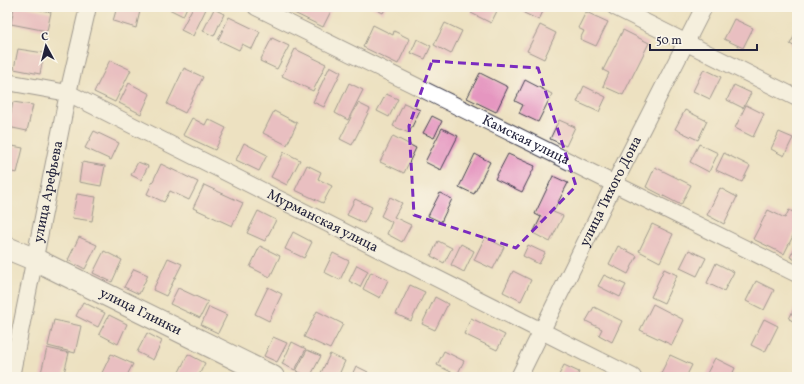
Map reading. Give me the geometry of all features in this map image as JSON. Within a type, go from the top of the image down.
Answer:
[{"type":"street","name":"улица Арефьева","points":[[11,377],[36,260],[68,93],[88,7]]},
{"type":"street","name":"Камская улица","points":[[256,7],[797,274]]},
{"type":"street","points":[[615,7],[797,98]]},
{"type":"street","name":"улица Тихого Дона","points":[[518,377],[704,7]]},
{"type":"street","name":"Мурманская улица","points":[[7,82],[68,93],[632,377]]},
{"type":"street","name":"улица Глинки","points":[[7,248],[36,260],[273,377]]},
{"type":"highlighted area","points":[[432,61],[538,68],[576,186],[516,248],[414,215],[409,126]]},
{"type":"building","points":[[14,7],[26,7],[51,12],[47,31],[11,24]]},
{"type":"building","points":[[117,7],[140,11],[136,28],[113,21]]},
{"type":"building","points":[[165,7],[187,7],[183,16]]},
{"type":"building","points":[[193,7],[207,7],[193,36],[181,30]]},
{"type":"building","points":[[292,7],[333,7],[323,27],[290,11]]},
{"type":"building","points":[[371,7],[386,7],[383,13]]},
{"type":"building","points":[[474,7],[499,7],[491,23],[471,13]]},
{"type":"building","points":[[527,7],[545,7],[539,20],[524,13]]},
{"type":"building","points":[[214,9],[224,14],[214,36],[203,31]]},
{"type":"building","points":[[586,12],[608,22],[596,46],[580,39],[584,31],[578,28]]},
{"type":"building","points":[[229,17],[260,32],[252,49],[242,44],[239,50],[218,40]]},
{"type":"building","points":[[734,19],[753,28],[743,48],[724,39]]},
{"type":"building","points":[[445,23],[462,31],[451,54],[434,45]]},
{"type":"building","points":[[373,25],[393,35],[394,31],[410,39],[398,64],[363,47]]},
{"type":"building","points":[[540,25],[556,33],[544,59],[527,51]]},
{"type":"building","points":[[623,30],[649,43],[623,95],[603,86],[609,73],[603,70]]},
{"type":"building","points":[[797,31],[797,48],[790,44]]},
{"type":"building","points":[[272,38],[289,46],[277,69],[260,61]]},
{"type":"building","points":[[417,39],[431,46],[425,59],[411,53]]},
{"type":"building","points":[[18,49],[44,53],[40,74],[14,69]]},
{"type":"building","points":[[295,49],[326,64],[313,91],[282,76]]},
{"type":"building","points":[[110,60],[131,70],[115,102],[94,92]]},
{"type":"building","points":[[330,66],[341,72],[324,107],[313,102]]},
{"type":"building","points":[[184,68],[203,77],[185,113],[167,104]]},
{"type":"building","points":[[704,69],[721,77],[710,99],[693,91]]},
{"type":"building","points":[[480,73],[508,87],[496,112],[467,98]]},
{"type":"building","points":[[525,80],[552,94],[538,122],[519,113],[523,105],[515,101]]},
{"type":"building","points":[[129,83],[150,94],[141,114],[119,103]]},
{"type":"building","points":[[349,83],[363,90],[348,120],[335,113]]},
{"type":"building","points":[[734,85],[751,93],[743,108],[727,100]]},
{"type":"building","points":[[584,86],[606,97],[599,112],[577,102]]},
{"type":"building","points":[[386,94],[398,99],[389,117],[377,111]]},
{"type":"building","points":[[13,102],[33,105],[27,131],[8,127]]},
{"type":"building","points":[[358,103],[370,109],[352,145],[340,139]]},
{"type":"building","points":[[404,103],[420,110],[409,133],[393,126]]},
{"type":"building","points":[[746,105],[764,114],[753,137],[735,128]]},
{"type":"building","points":[[685,110],[707,121],[698,140],[675,129]]},
{"type":"building","points":[[274,111],[297,123],[287,145],[263,133]]},
{"type":"building","points":[[432,116],[442,121],[434,138],[423,133]]},
{"type":"building","points":[[192,118],[205,125],[208,119],[226,128],[215,150],[183,135]]},
{"type":"building","points":[[559,120],[575,127],[566,146],[550,139]]},
{"type":"building","points":[[442,128],[458,136],[441,170],[425,162]]},
{"type":"building","points":[[94,131],[119,143],[111,160],[85,148]]},
{"type":"building","points":[[779,132],[793,138],[784,156],[771,149]]},
{"type":"building","points":[[393,136],[416,148],[404,173],[380,162]]},
{"type":"building","points":[[244,143],[267,155],[259,171],[236,160]]},
{"type":"building","points":[[699,144],[718,153],[709,172],[690,162]]},
{"type":"building","points":[[7,145],[23,148],[17,173],[7,171]]},
{"type":"building","points":[[284,152],[300,160],[287,185],[271,177]]},
{"type":"building","points":[[724,153],[750,166],[742,182],[716,170]]},
{"type":"building","points":[[475,154],[490,162],[474,194],[459,187]]},
{"type":"building","points":[[508,154],[535,166],[522,192],[495,179]]},
{"type":"building","points":[[82,162],[105,166],[101,186],[79,182]]},
{"type":"building","points":[[138,162],[148,166],[141,180],[131,175]]},
{"type":"building","points":[[161,164],[198,182],[189,200],[170,191],[164,202],[147,194]]},
{"type":"building","points":[[307,165],[321,172],[318,179],[332,186],[323,203],[295,190]]},
{"type":"building","points":[[655,167],[691,185],[681,205],[646,187]]},
{"type":"building","points":[[553,176],[568,183],[553,212],[563,216],[550,242],[533,233],[541,217],[535,214]]},
{"type":"building","points":[[204,185],[243,203],[232,226],[193,208]]},
{"type":"building","points":[[720,188],[737,197],[724,224],[707,215]]},
{"type":"building","points":[[440,193],[452,199],[441,222],[428,216]]},
{"type":"building","points":[[77,194],[96,197],[92,221],[72,218]]},
{"type":"building","points":[[390,197],[402,203],[394,217],[411,225],[402,242],[387,234],[392,222],[381,216]]},
{"type":"building","points":[[355,199],[372,207],[364,223],[347,215]]},
{"type":"building","points":[[768,210],[785,218],[789,210],[797,214],[797,228],[784,254],[753,239]]},
{"type":"building","points":[[258,211],[276,220],[265,241],[247,233]]},
{"type":"building","points":[[652,224],[673,234],[660,262],[639,251]]},
{"type":"building","points":[[293,232],[312,242],[304,258],[285,249]]},
{"type":"building","points":[[79,237],[97,245],[85,269],[68,260]]},
{"type":"building","points":[[485,237],[504,247],[493,269],[474,260]]},
{"type":"building","points":[[438,241],[452,248],[444,263],[431,256]]},
{"type":"building","points":[[461,244],[474,251],[464,272],[451,265]]},
{"type":"building","points":[[797,244],[797,261],[790,257]]},
{"type":"building","points":[[528,245],[545,253],[539,264],[523,256]]},
{"type":"building","points":[[260,246],[280,256],[270,277],[250,267]]},
{"type":"building","points":[[618,246],[637,256],[628,274],[609,264]]},
{"type":"building","points":[[689,250],[706,258],[697,276],[680,268]]},
{"type":"building","points":[[104,251],[122,260],[112,282],[93,273]]},
{"type":"building","points":[[333,253],[349,261],[340,280],[324,272]]},
{"type":"building","points":[[168,258],[182,264],[166,296],[153,290]]},
{"type":"building","points":[[716,263],[734,272],[724,291],[707,283]]},
{"type":"building","points":[[357,265],[368,271],[360,287],[349,281]]},
{"type":"building","points":[[134,269],[148,275],[139,294],[124,287]]},
{"type":"building","points":[[664,269],[677,275],[664,303],[651,297]]},
{"type":"building","points":[[513,271],[531,280],[521,301],[503,292]]},
{"type":"building","points":[[371,272],[388,280],[380,298],[363,289]]},
{"type":"building","points":[[604,275],[626,285],[620,297],[598,286]]},
{"type":"building","points":[[756,281],[774,290],[764,310],[746,301]]},
{"type":"building","points":[[410,285],[425,292],[411,321],[396,314]]},
{"type":"building","points":[[268,287],[282,294],[269,321],[255,314]]},
{"type":"building","points":[[178,288],[208,302],[200,318],[170,304]]},
{"type":"building","points":[[435,297],[448,304],[435,330],[422,324]]},
{"type":"building","points":[[83,302],[105,313],[98,327],[76,316]]},
{"type":"building","points":[[797,302],[797,323],[789,319]]},
{"type":"building","points":[[653,304],[684,320],[672,345],[640,330]]},
{"type":"building","points":[[209,307],[227,315],[218,333],[201,325]]},
{"type":"building","points":[[594,307],[622,321],[612,342],[599,335],[602,329],[586,321]]},
{"type":"building","points":[[317,311],[343,324],[330,349],[304,337]]},
{"type":"building","points":[[109,315],[127,324],[118,344],[99,334]]},
{"type":"building","points":[[471,318],[505,335],[497,350],[464,334]]},
{"type":"building","points":[[764,319],[778,326],[765,352],[751,345]]},
{"type":"building","points":[[54,320],[81,326],[75,353],[48,346]]},
{"type":"building","points":[[147,333],[162,341],[153,360],[137,352]]},
{"type":"building","points":[[273,337],[287,343],[277,362],[264,356]]},
{"type":"building","points":[[292,342],[306,349],[295,370],[282,364]]},
{"type":"building","points":[[47,348],[69,353],[63,377],[40,377]]},
{"type":"building","points":[[307,350],[321,356],[310,377],[296,371]]},
{"type":"building","points":[[444,351],[464,361],[457,375],[437,365]]},
{"type":"building","points":[[111,354],[133,364],[126,377],[100,377]]},
{"type":"building","points":[[188,354],[205,363],[198,377],[186,377],[178,374]]},
{"type":"building","points":[[330,354],[345,361],[338,377],[319,377]]},
{"type":"building","points":[[670,355],[692,365],[686,377],[670,377],[661,373]]},
{"type":"building","points":[[715,358],[735,368],[731,377],[705,377]]},
{"type":"building","points":[[564,365],[579,372],[577,377],[558,377]]},
{"type":"building","points":[[356,366],[368,372],[366,377],[351,377]]}]
